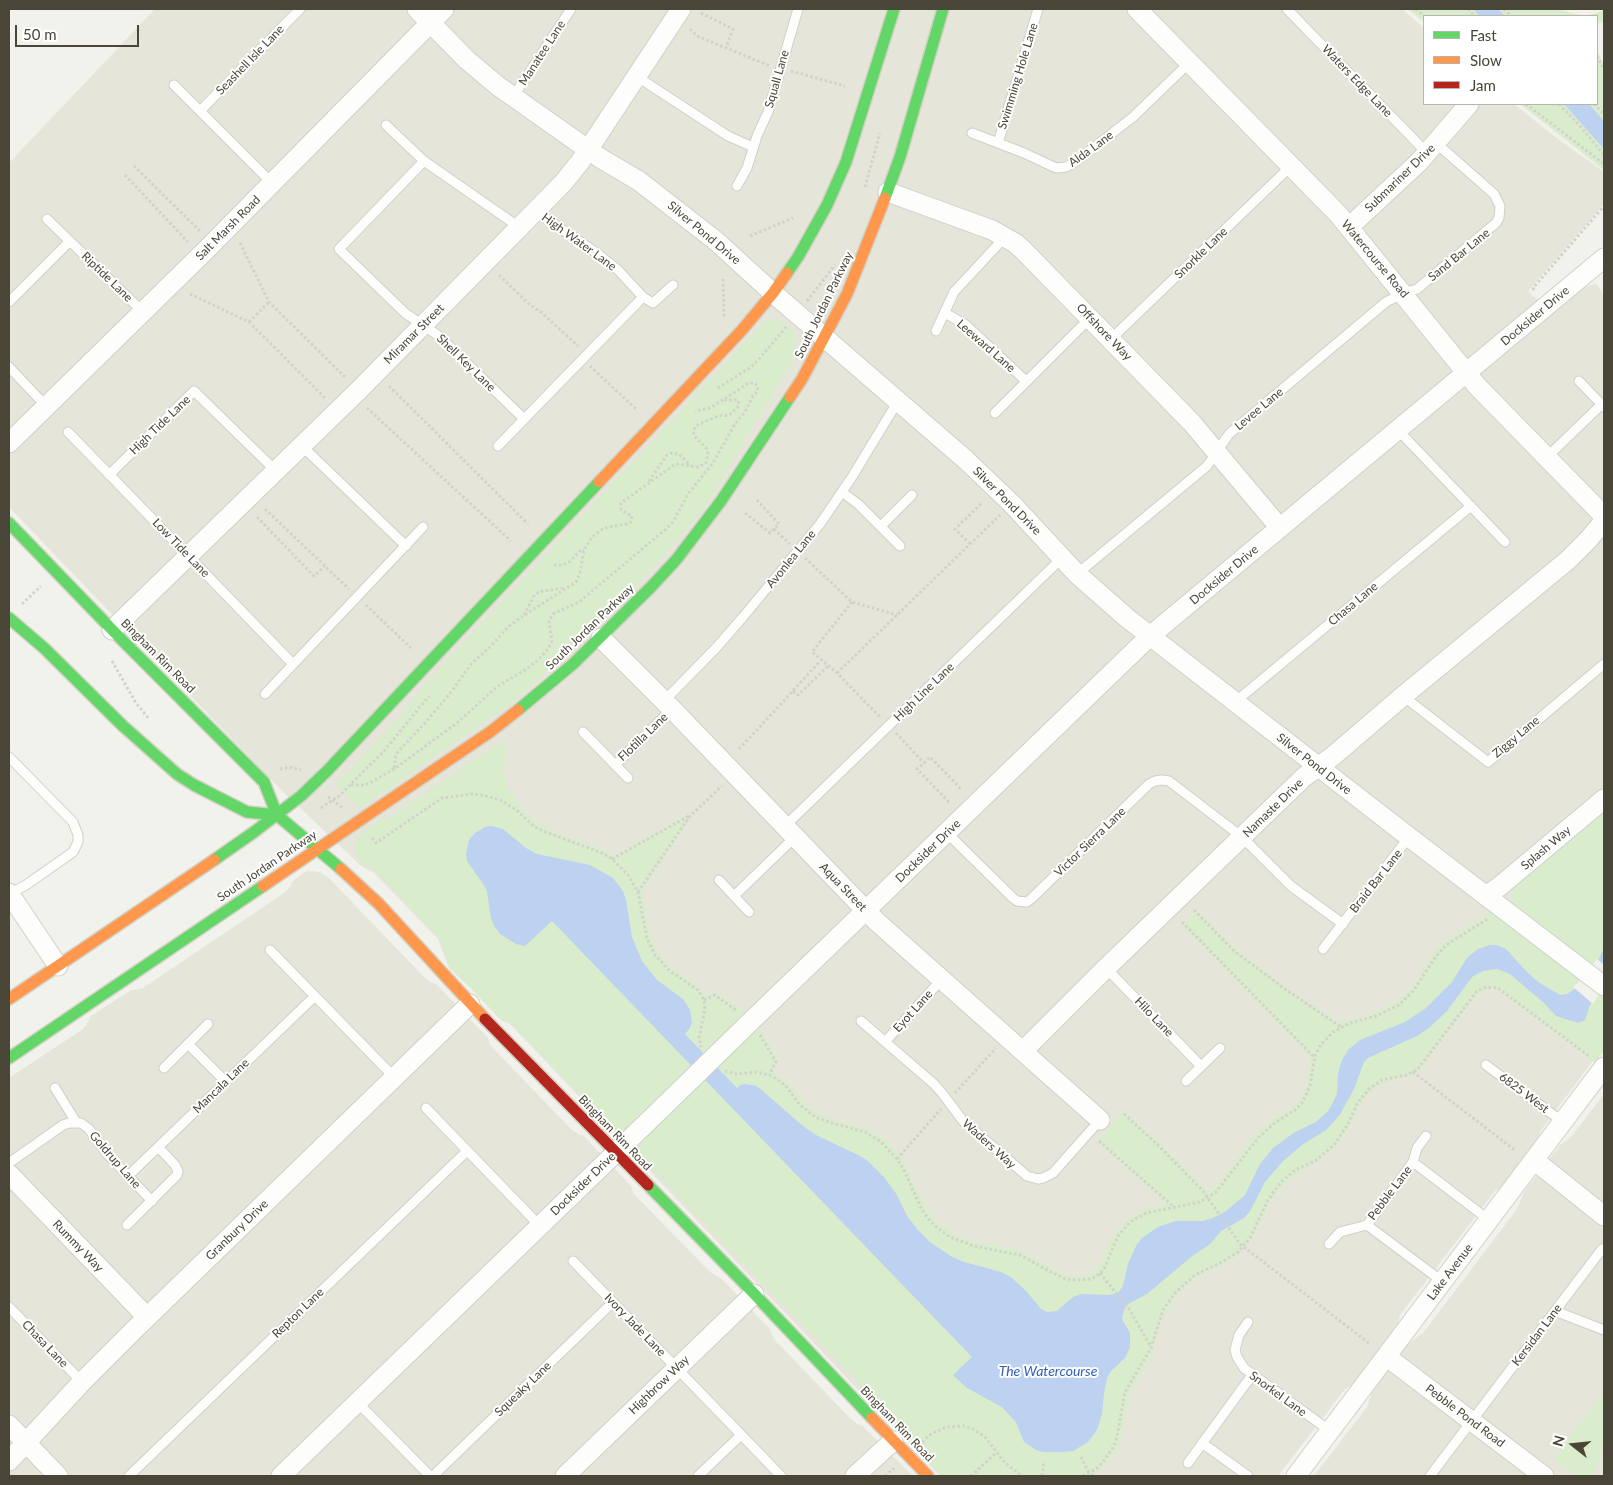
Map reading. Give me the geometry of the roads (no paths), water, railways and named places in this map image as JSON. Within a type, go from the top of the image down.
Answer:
[{"type":"street","name":"Silver Pond Drive","points":[[416,9],[467,60],[514,97],[615,168],[639,181],[716,242],[973,466],[1012,504],[1062,558],[1112,606],[1409,838],[1604,986]]},
{"type":"street","name":"Salt Marsh Road","points":[[9,443],[144,312],[444,9]]},
{"type":"street","name":"Miramar Street","points":[[112,630],[276,472],[573,171],[681,9]]},
{"type":"street","points":[[9,999],[277,815],[327,772],[735,337],[773,293],[807,242],[827,205],[846,162],[894,9]]},
{"type":"street","name":"South Jordan Parkway","points":[[9,1058],[490,732],[546,688],[601,638],[676,560],[721,501],[802,379],[855,276],[888,192],[910,125],[943,9]]},
{"type":"street","name":"Watercourse Road","points":[[1139,9],[1349,227],[1477,386],[1604,516]]},
{"type":"street","name":"Submariner Drive","points":[[1349,227],[1410,171],[1468,105]]},
{"type":"street","name":"Offshore Way","points":[[888,192],[978,224],[1005,237],[1033,259],[1192,424],[1280,528]]},
{"type":"street","name":"Docksider Drive","points":[[284,1475],[357,1402],[1150,636],[1604,258]]},
{"type":"street","name":"Namaste Drive","points":[[1023,1051],[1304,777],[1333,756],[1402,696],[1568,560],[1604,521]]},
{"type":"street","name":"Bingham Rim Road","points":[[9,523],[112,630],[264,782],[277,815],[379,904],[470,1004],[754,1294],[928,1476]]},
{"type":"street","points":[[12,614],[116,720],[172,770],[194,785],[238,808],[256,814],[277,815]]},
{"type":"street","name":"Aqua Street","points":[[601,638],[866,910],[1100,1120]]},
{"type":"street","name":"Splash Way","points":[[1486,896],[1604,799]]},
{"type":"street","points":[[9,894],[58,966]]},
{"type":"street","name":"Granbury Drive","points":[[9,1461],[82,1382],[147,1317],[470,1004]]},
{"type":"street","name":"Lake Avenue","points":[[1296,1476],[1604,1067]]},
{"type":"street","points":[[1534,1160],[1604,1216]]},
{"type":"street","name":"Rummy Way","points":[[9,1174],[147,1317]]},
{"type":"street","name":"Highbrow Way","points":[[565,1476],[754,1294]]},
{"type":"street","name":"Pebble Pond Road","points":[[1387,1357],[1544,1476]]},
{"type":"street","points":[[9,1425],[58,1476]]},
{"type":"street","points":[[855,1476],[893,1441]]},
{"type":"lane","name":"Seashell Isle Lane","points":[[200,111],[300,9]]},
{"type":"lane","name":"Manatee Lane","points":[[514,97],[571,9]]},
{"type":"lane","name":"Squall Lane","points":[[737,186],[747,168],[753,147],[768,112],[798,9]]},
{"type":"lane","name":"Swimming Hole Lane","points":[[998,143],[1038,9]]},
{"type":"lane","name":"Waters Edge Lane","points":[[1287,9],[1432,148]]},
{"type":"lane","name":"Alda Lane","points":[[972,133],[1056,168],[1066,167],[1076,162],[1133,118],[1189,63]]},
{"type":"lane","points":[[636,76],[728,136],[753,147]]},
{"type":"lane","points":[[174,85],[272,183]]},
{"type":"lane","points":[[386,125],[424,161],[519,227]]},
{"type":"lane","name":"Sand Bar Lane","points":[[1404,293],[1417,288],[1493,228],[1499,218],[1500,206],[1494,194],[1432,148]]},
{"type":"lane","name":"Shell Key Lane","points":[[424,161],[339,249],[405,313],[439,336],[524,419]]},
{"type":"lane","name":"Snorkle Lane","points":[[1111,339],[1290,167]]},
{"type":"lane","name":"High Water Lane","points":[[535,211],[598,254],[618,270],[643,297]]},
{"type":"lane","name":"Riptide Lane","points":[[47,219],[144,312]]},
{"type":"lane","points":[[936,330],[957,288],[1005,237]]},
{"type":"lane","name":"Riptide Lane","points":[[9,302],[70,241]]},
{"type":"lane","points":[[498,446],[643,297],[653,303],[673,285]]},
{"type":"lane","name":"Levee Lane","points":[[1078,574],[1207,466],[1229,434],[1386,302],[1404,293]]},
{"type":"lane","name":"Leeward Lane","points":[[945,313],[966,325],[1026,381]]},
{"type":"lane","name":"Leeward Lane","points":[[995,412],[1090,318]]},
{"type":"lane","points":[[9,367],[46,407]]},
{"type":"lane","points":[[1546,458],[1603,405],[1579,381]]},
{"type":"lane","name":"High Tide Lane","points":[[109,475],[194,392],[276,472]]},
{"type":"lane","name":"Avonlea Lane","points":[[668,705],[820,524],[898,401]]},
{"type":"lane","points":[[1398,430],[1505,542]]},
{"type":"lane","name":"Low Tide Lane","points":[[68,432],[293,664]]},
{"type":"lane","points":[[302,446],[406,546]]},
{"type":"lane","points":[[842,492],[858,504],[900,546]]},
{"type":"lane","points":[[881,526],[912,494]]},
{"type":"lane","name":"Chasa Lane","points":[[1235,702],[1471,506]]},
{"type":"lane","points":[[265,694],[423,527]]},
{"type":"lane","name":"High Line Lane","points":[[734,896],[790,832],[889,726],[1062,558]]},
{"type":"lane","name":"Ziggy Lane","points":[[1402,696],[1488,762],[1604,664]]},
{"type":"lane","name":"Flotilla Lane","points":[[615,765],[668,705]]},
{"type":"lane","name":"Flotilla Lane","points":[[583,732],[628,778]]},
{"type":"lane","points":[[9,757],[73,822],[78,835],[78,842],[73,852],[26,885],[9,894]]},
{"type":"lane","name":"Victor Sierra Lane","points":[[946,833],[1013,898],[1023,902],[1032,899],[1149,784],[1155,781],[1162,780],[1176,784],[1242,837]]},
{"type":"lane","name":"Braid Bar Lane","points":[[1242,837],[1291,886],[1343,924]]},
{"type":"lane","name":"Braid Bar Lane","points":[[1323,949],[1409,838]]},
{"type":"lane","points":[[719,880],[749,912]]},
{"type":"lane","points":[[270,950],[394,1077]]},
{"type":"lane","name":"Hilo Lane","points":[[1106,968],[1202,1066]]},
{"type":"lane","name":"Eyot Lane","points":[[885,1042],[942,979]]},
{"type":"lane","name":"Mancala Lane","points":[[128,1176],[315,996]]},
{"type":"lane","name":"Waders Way","points":[[861,1021],[934,1084],[963,1121],[1022,1173],[1032,1178],[1044,1178],[1054,1173],[1100,1120]]},
{"type":"lane","points":[[164,1068],[208,1024]]},
{"type":"lane","points":[[188,1044],[226,1082]]},
{"type":"lane","points":[[1186,1081],[1220,1048]]},
{"type":"lane","name":"6825 West","points":[[1486,1065],[1563,1122]]},
{"type":"lane","name":"Goldrup Lane","points":[[55,1088],[76,1122],[89,1129],[107,1154],[152,1201]]},
{"type":"lane","points":[[426,1108],[540,1226]]},
{"type":"lane","points":[[9,1163],[63,1125],[76,1122]]},
{"type":"lane","name":"Pebble Lane","points":[[1329,1244],[1340,1232],[1366,1224],[1414,1162],[1417,1148],[1426,1136]]},
{"type":"lane","points":[[127,1226],[175,1178],[178,1171],[176,1164],[158,1147]]},
{"type":"lane","name":"Repton Lane","points":[[129,1476],[467,1151]]},
{"type":"lane","points":[[1414,1162],[1489,1220]]},
{"type":"lane","name":"Pebble Lane","points":[[1366,1224],[1443,1282]]},
{"type":"lane","name":"Kersidan Lane","points":[[1430,1476],[1602,1249]]},
{"type":"lane","name":"Ivory Jade Lane","points":[[573,1261],[781,1476]]},
{"type":"lane","name":"Squeaky Lane","points":[[357,1402],[431,1476],[613,1302]]},
{"type":"lane","name":"Chasa Lane","points":[[9,1306],[82,1382]]},
{"type":"lane","points":[[1555,1311],[1604,1330]]},
{"type":"lane","name":"Snorkel Lane","points":[[1248,1322],[1239,1335],[1236,1350],[1239,1363],[1330,1431]]},
{"type":"lane","points":[[1188,1463],[1252,1374]]},
{"type":"lane","points":[[698,1476],[741,1435]]},
{"type":"lane","points":[[1202,1443],[1248,1476]]},
{"type":"water","points":[[1473,9],[1498,9],[1504,15],[1479,15]]},
{"type":"water","points":[[1565,105],[1590,105],[1598,114],[1604,121],[1604,149]]},
{"type":"water","name":"The Watercourse","points":[[491,826],[503,829],[526,848],[537,854],[590,865],[613,878],[623,891],[632,937],[642,961],[657,980],[683,999],[690,1010],[692,1022],[685,1034],[737,1088],[745,1084],[757,1086],[816,1135],[868,1161],[884,1177],[897,1195],[907,1216],[930,1242],[952,1257],[1001,1272],[1011,1277],[1041,1309],[1047,1312],[1057,1311],[1073,1297],[1081,1294],[1109,1295],[1118,1293],[1123,1286],[1128,1264],[1142,1238],[1158,1227],[1176,1221],[1203,1221],[1213,1218],[1226,1211],[1245,1195],[1260,1164],[1273,1148],[1295,1132],[1316,1122],[1329,1110],[1337,1094],[1341,1062],[1348,1050],[1360,1040],[1405,1022],[1426,1008],[1452,982],[1467,958],[1478,949],[1496,945],[1506,949],[1538,982],[1560,995],[1567,994],[1576,988],[1594,969],[1604,948],[1604,981],[1590,1005],[1585,1020],[1578,1023],[1556,1016],[1544,1003],[1510,974],[1497,969],[1483,971],[1472,977],[1447,1011],[1429,1028],[1417,1036],[1368,1058],[1364,1062],[1354,1089],[1339,1116],[1326,1130],[1302,1145],[1282,1162],[1265,1182],[1250,1211],[1244,1218],[1221,1231],[1210,1244],[1191,1257],[1147,1294],[1128,1304],[1122,1317],[1130,1333],[1130,1347],[1125,1358],[1111,1371],[1107,1378],[1102,1414],[1097,1430],[1088,1442],[1073,1451],[1043,1452],[1024,1442],[1016,1422],[1002,1407],[967,1388],[953,1375],[972,1357],[552,921],[525,946],[516,944],[500,934],[491,919],[487,891],[467,861],[466,854],[469,840],[475,833]]}]
